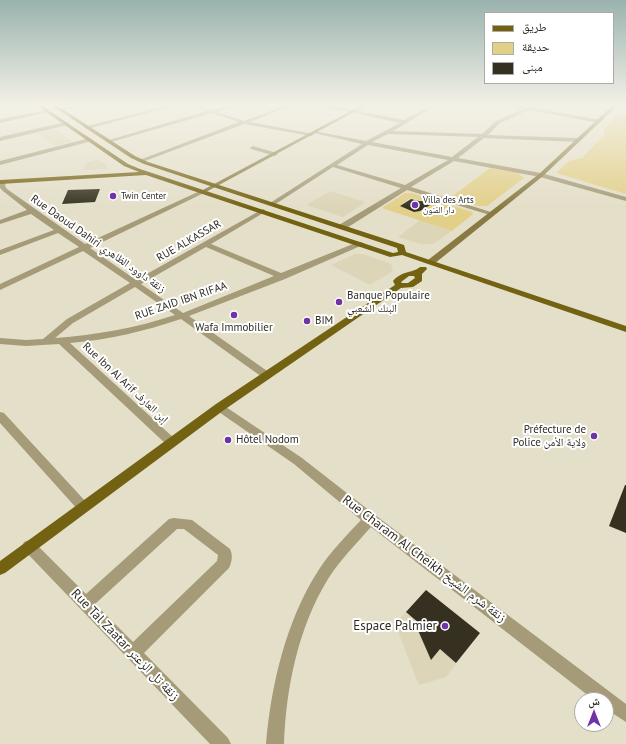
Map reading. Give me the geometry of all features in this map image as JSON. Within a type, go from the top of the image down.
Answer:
[{"type":"main road","points":[[90,140],[126,164],[147,174],[204,191],[393,255],[402,253],[430,262],[626,329]]},
{"type":"main road","points":[[204,191],[301,140]]},
{"type":"main road","points":[[0,568],[171,442],[266,375],[399,286],[410,285],[419,279],[418,273],[430,262],[541,175],[578,140]]},
{"type":"main road","points":[[109,141],[140,161],[172,173],[272,204],[402,248],[402,253]]},
{"type":"main road","points":[[2,182],[172,173]]},
{"type":"street","points":[[0,163],[90,140]]},
{"type":"street","points":[[109,141],[114,140]]},
{"type":"street","points":[[140,161],[196,140]]},
{"type":"street","points":[[349,140],[541,175],[626,199]]},
{"type":"street","points":[[272,204],[372,140]]},
{"type":"street","points":[[342,227],[453,159],[478,140]]},
{"type":"street","points":[[571,140],[578,140]]},
{"type":"street","points":[[253,148],[276,154]]},
{"type":"street","points":[[332,165],[492,214]]},
{"type":"street","name":"Rue Daoud Dahiri زنقة داوود الظاهري","points":[[2,182],[2,186],[5,190],[32,211],[266,375]]},
{"type":"street","points":[[0,287],[204,191]]},
{"type":"street","points":[[0,222],[32,211]]},
{"type":"street","name":"RUE ALKASSAR","points":[[46,341],[63,325],[263,211]]},
{"type":"street","points":[[0,253],[59,230]]},
{"type":"street","points":[[206,244],[282,277]]},
{"type":"street","name":"RUE ZAID IBN RIFAA","points":[[0,341],[62,341],[120,333],[182,316],[361,244]]},
{"type":"street","name":"Rue Ibn Al Arif إبن العارف","points":[[62,341],[171,442]]},
{"type":"street","name":"Rue Charam Al Cheikh زنقة شرم الشيخ","points":[[220,407],[298,461],[370,519],[626,714]]},
{"type":"street","points":[[0,416],[83,507]]},
{"type":"street","points":[[275,744],[284,680],[306,610],[323,575],[370,519]]},
{"type":"street","points":[[85,604],[174,523],[187,524],[225,553],[226,558],[224,564],[133,653]]},
{"type":"street","name":"Rue Tal Zaatar زنقة تل الزعتر","points":[[29,546],[222,744]]},
{"type":"shaded area","points":[[45,140],[72,141],[72,142],[54,146]]},
{"type":"shaded area","points":[[98,159],[107,165],[106,169],[83,170],[87,162]]},
{"type":"shaded area","points":[[330,191],[366,202],[343,217],[306,205]]},
{"type":"shaded area","points":[[420,220],[452,231],[433,244],[420,244],[398,237]]},
{"type":"shaded area","points":[[355,254],[363,254],[391,264],[393,271],[370,285],[331,265]]},
{"type":"shaded area","points":[[426,590],[480,633],[446,677],[419,685],[395,624]]},
{"type":"green space","points":[[600,140],[626,140],[626,194],[556,173],[569,161],[582,158]]},
{"type":"green space","points":[[490,168],[518,173],[524,178],[487,206],[478,206],[450,198]]},
{"type":"green space","points":[[405,193],[412,193],[472,212],[473,214],[452,231],[382,208]],"holes":[[[410,198],[428,202],[422,210],[414,212],[400,206]]]},
{"type":"building","points":[[100,189],[95,202],[62,204],[68,190]]},
{"type":"building","name":"Villa des Arts دار الفنون","points":[[411,199],[419,201],[437,201],[420,211],[414,212],[400,206]]},
{"type":"building","points":[[626,485],[626,533],[609,526]]},
{"type":"building","name":"Espace Palmier","points":[[426,590],[480,633],[456,663],[440,649],[431,660],[417,628],[420,624],[406,612]]},
{"type":"place","name":"Twin Center","points":[[113,196]]},
{"type":"place","name":"Villa des Arts دار الفنون","points":[[415,205]]},
{"type":"place","name":"Banque Populaire البنك الشعبي","points":[[339,302]]},
{"type":"place","name":"Wafa Immobilier","points":[[234,315]]},
{"type":"place","name":"BIM","points":[[307,321]]},
{"type":"place","name":"Préfecture de Police ولاية الأمن","points":[[594,436]]},
{"type":"place","name":"Hôtel Nodom","points":[[228,440]]},
{"type":"place","name":"Espace Palmier","points":[[445,626]]}]
